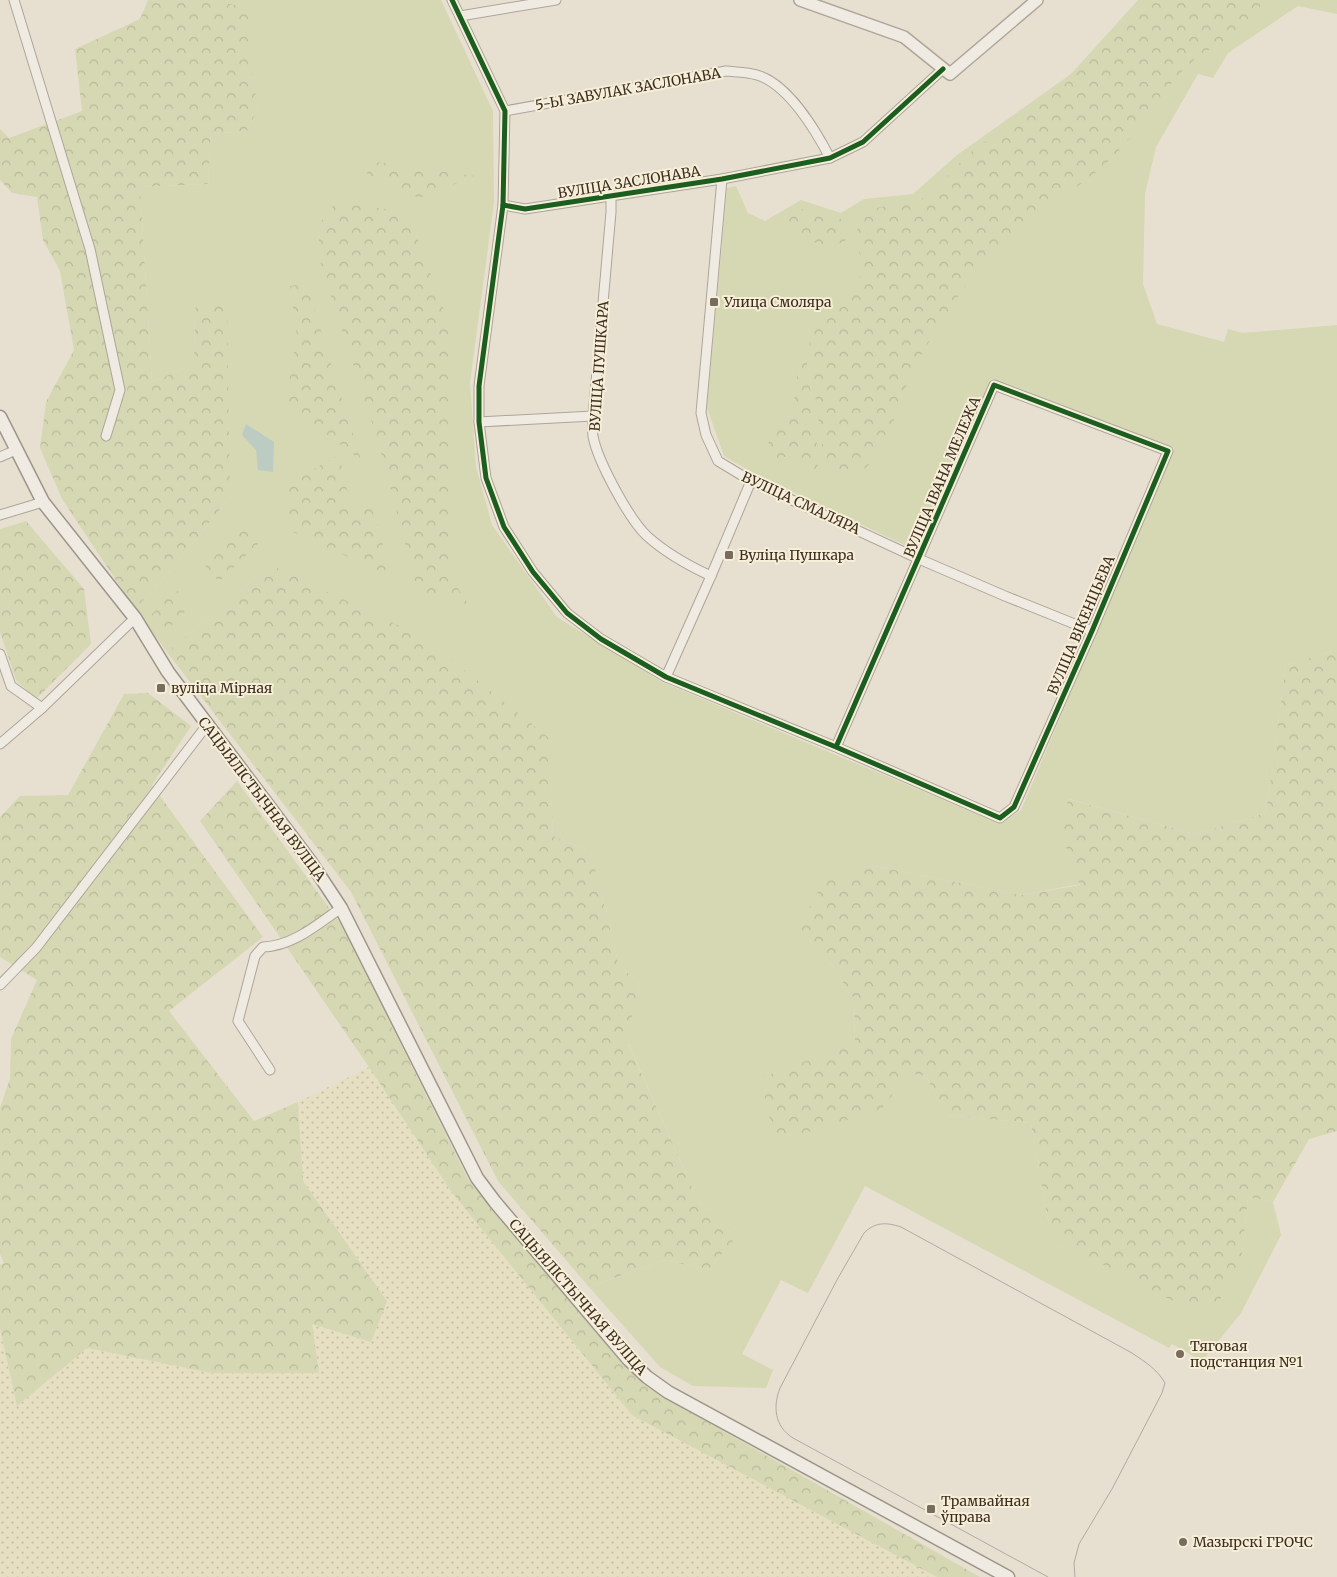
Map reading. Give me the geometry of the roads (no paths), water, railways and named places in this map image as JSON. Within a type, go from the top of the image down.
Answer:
[{"type":"main road","name":"САЦЫЯЛІСТЫЧНАЯ ВУЛІЦА","points":[[0,417],[43,502],[135,618],[168,672],[310,861],[341,908],[477,1178],[501,1210],[629,1360],[647,1377],[668,1392],[1008,1577]]},
{"type":"street","points":[[14,0],[90,249],[120,390],[106,436]]},
{"type":"street","points":[[452,0],[505,111],[502,205],[479,386],[479,422],[486,478],[504,527],[533,572],[567,613],[601,639],[666,677],[836,747]]},
{"type":"street","points":[[460,16],[556,0]]},
{"type":"street","points":[[800,0],[904,37],[944,69]]},
{"type":"street","name":"ВУЛІЦА ЗАСЛОНАВА","points":[[502,205],[526,209],[722,179],[830,158],[863,142],[944,69],[950,74],[1037,0]]},
{"type":"street","name":"5-Ы ЗАВУЛАК ЗАСЛОНАВА","points":[[505,111],[726,72],[757,75],[781,89],[815,130],[830,158]]},
{"type":"street","name":"ВУЛІЦА СМАЛЯРА","points":[[722,179],[701,413],[706,435],[718,461],[751,481],[919,559],[1092,631]]},
{"type":"street","name":"ВУЛІЦА ПУШКАРА","points":[[611,195],[593,436],[601,458],[622,502],[646,535],[681,562],[712,576]]},
{"type":"street","name":"ВУЛІЦА ІВАНА МЕЛЕЖА","points":[[836,747],[994,386],[1168,451]]},
{"type":"street","points":[[479,422],[593,416]]},
{"type":"street","points":[[0,457],[16,450]]},
{"type":"street","name":"ВУЛІЦА ВІКЕНЦЬЕВА","points":[[836,747],[1000,818],[1014,807],[1092,631],[1168,451]]},
{"type":"street","points":[[666,677],[712,576],[751,481]]},
{"type":"street","points":[[0,516],[43,502]]},
{"type":"street","points":[[0,744],[42,708],[135,618]]},
{"type":"street","points":[[0,654],[11,686],[42,708]]},
{"type":"street","points":[[0,985],[36,948],[207,725]]},
{"type":"street","points":[[270,1070],[238,1020],[255,956],[263,947],[275,947],[296,938],[341,908]]},
{"type":"tram line","points":[[1048,1577],[793,1438],[782,1428],[776,1409],[780,1388],[838,1278],[868,1229],[881,1224],[901,1227],[1132,1353],[1154,1370],[1165,1383],[1162,1393],[1112,1489],[1079,1544],[1074,1563],[1075,1577]]},
{"type":"place","name":"Улица Смоляра","points":[[714,302]]},
{"type":"place","name":"Вуліца Пушкара","points":[[729,555]]},
{"type":"place","name":"вуліца Мірная","points":[[161,688]]},
{"type":"place","name":"Тяговая подстанция №1","points":[[1180,1354]]},
{"type":"place","name":"Трамвайная ўправа","points":[[931,1509]]},
{"type":"place","name":"Мазырскі ГРОЧС","points":[[1183,1542]]}]
